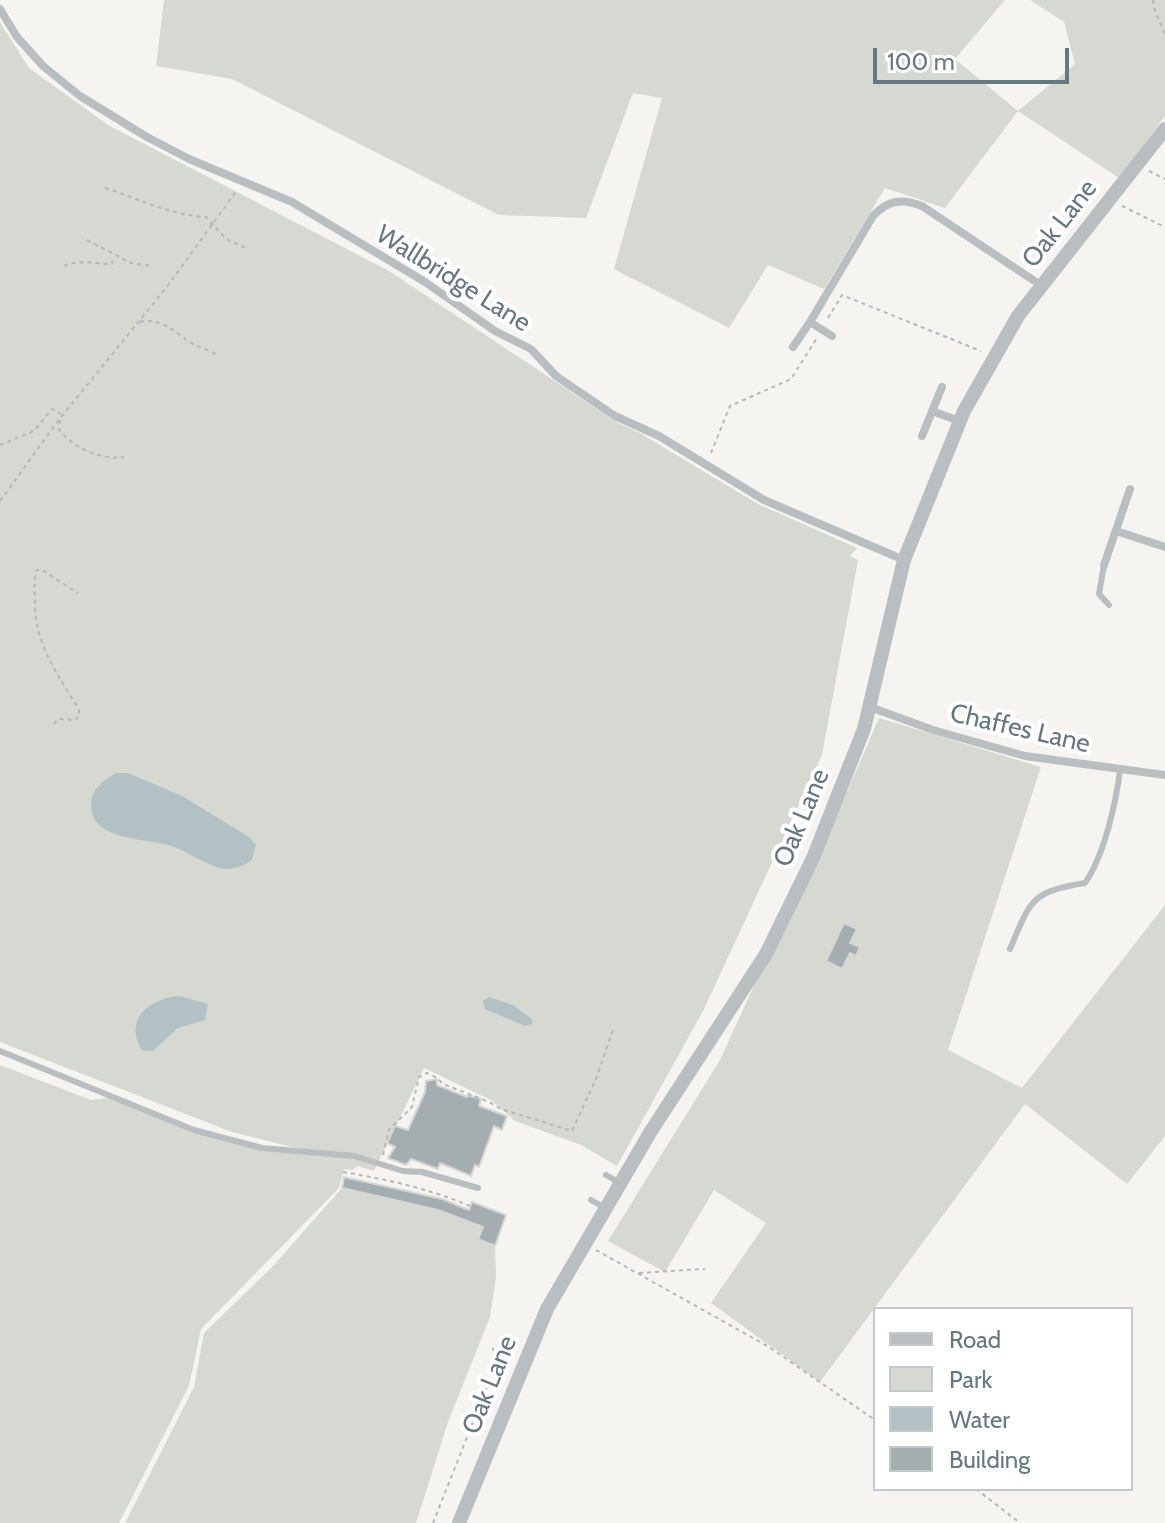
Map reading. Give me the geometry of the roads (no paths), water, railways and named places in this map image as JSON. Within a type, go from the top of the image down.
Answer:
[{"type":"street","name":"Wallbridge Lane","points":[[0,9],[17,37],[43,66],[80,96],[147,137],[292,202],[425,282],[495,331],[531,349],[556,376],[615,416],[707,463],[764,500],[904,560]]},
{"type":"street","name":"Oak Lane","points":[[459,1523],[547,1309],[651,1131],[766,954],[813,858],[858,747],[904,560],[959,421],[1018,316],[1165,129]]},
{"type":"street","points":[[793,347],[873,216],[887,203],[907,200],[922,206],[1042,286]]},
{"type":"street","points":[[810,322],[832,336]]},
{"type":"street","points":[[922,436],[942,387]]},
{"type":"street","points":[[932,411],[959,421]]},
{"type":"street","points":[[1104,565],[1130,489]]},
{"type":"street","points":[[1116,531],[1165,547]]},
{"type":"street","name":"Chaffes Lane","points":[[870,707],[933,730],[1025,756],[1165,775]]},
{"type":"lane","points":[[1104,565],[1099,594],[1109,605]]},
{"type":"lane","points":[[1010,949],[1029,906],[1042,894],[1059,887],[1085,883],[1093,872],[1116,802],[1120,770]]},
{"type":"lane","points":[[0,1051],[194,1130],[262,1148],[354,1156],[478,1188]]},
{"type":"lane","points":[[606,1175],[620,1183]]},
{"type":"lane","points":[[591,1200],[606,1208]]},
{"type":"water","points":[[116,773],[128,773],[182,796],[249,837],[256,845],[252,860],[235,868],[222,868],[171,846],[121,836],[100,826],[91,805],[93,794]]},
{"type":"water","points":[[180,996],[208,1004],[205,1020],[178,1028],[153,1051],[142,1050],[137,1039],[138,1019],[159,1001]]},
{"type":"water","points":[[489,997],[513,1005],[532,1019],[532,1024],[525,1026],[485,1009],[483,1001]]}]
